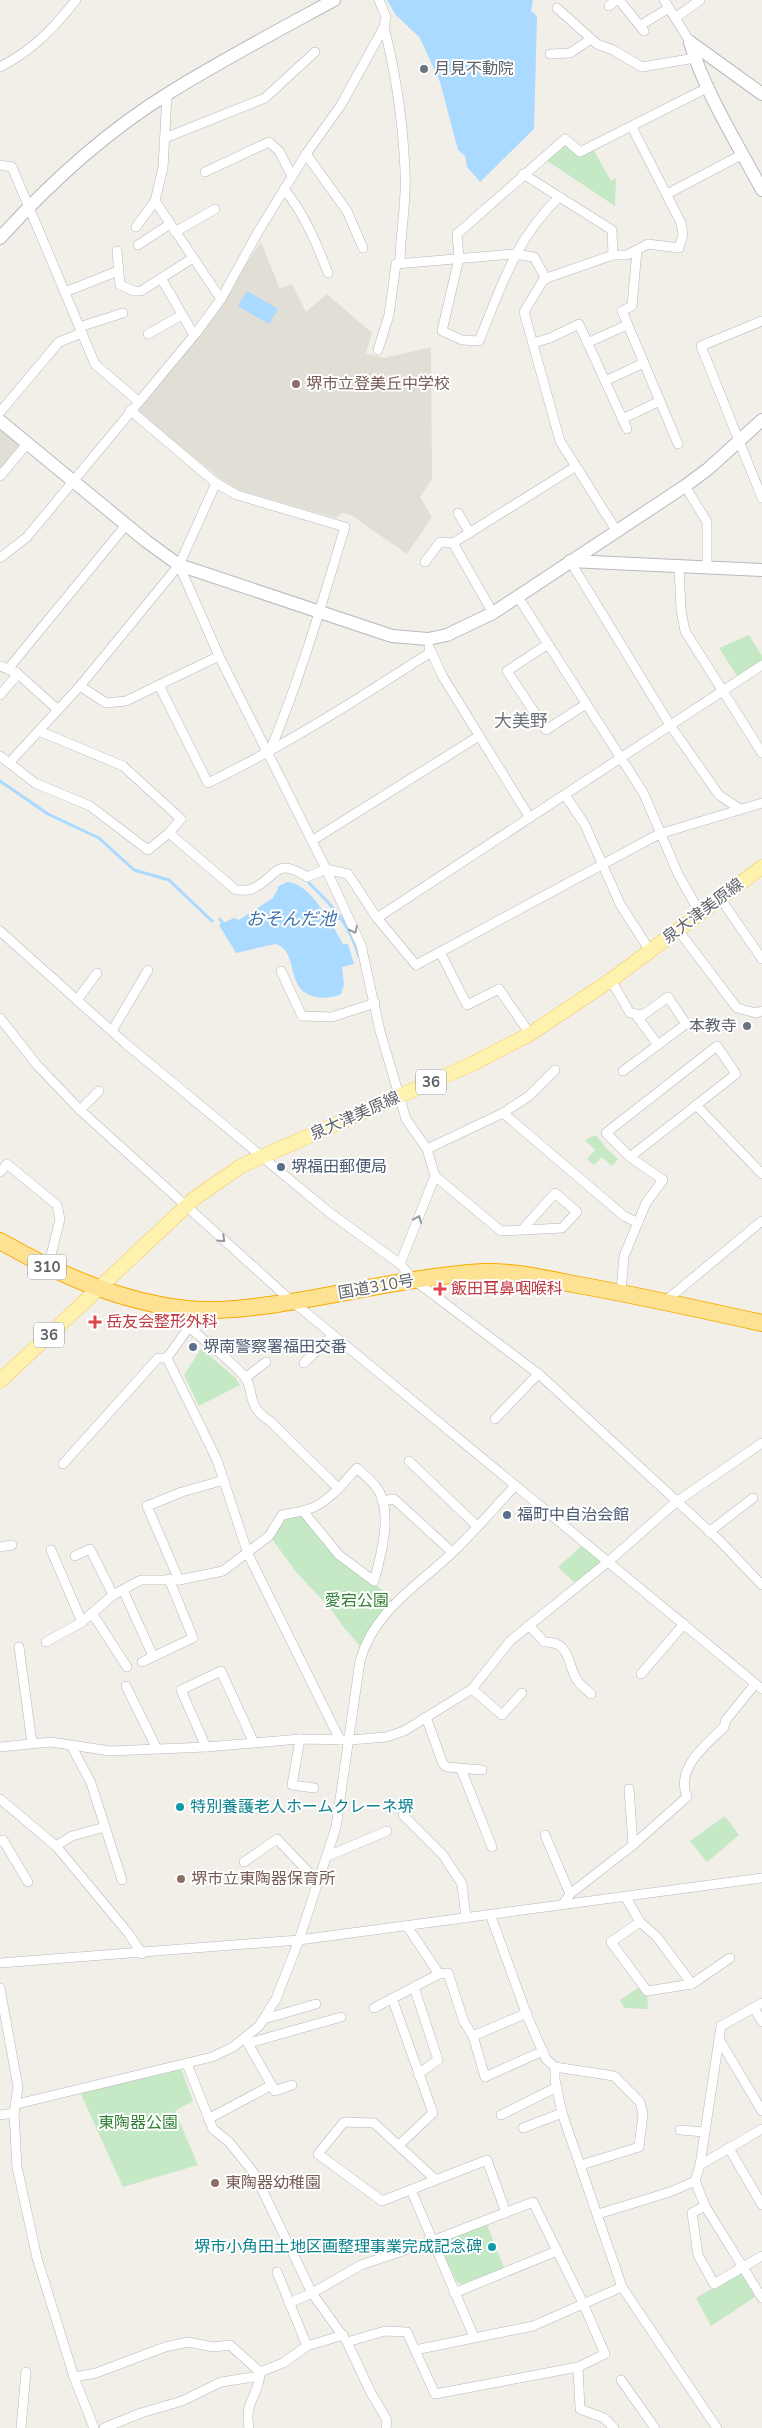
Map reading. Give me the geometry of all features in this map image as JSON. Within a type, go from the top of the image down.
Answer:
[{"type":"highway","name":"国道310号","points":[[0,1241],[48,1267],[97,1288],[146,1302],[188,1310],[239,1309],[290,1299],[414,1280],[485,1272],[512,1274],[621,1292],[762,1323]]},
{"type":"main road","name":"泉大津美原線","points":[[0,1381],[97,1288],[187,1206],[222,1177],[260,1156],[472,1064],[530,1034],[611,980],[762,867]]},
{"type":"street","points":[[0,68],[24,55],[55,27],[76,0]]},
{"type":"street","points":[[0,238],[29,206],[89,152],[167,94],[334,0]]},
{"type":"street","points":[[0,558],[27,537],[130,410],[194,336],[220,299],[292,176],[341,105],[384,27],[386,17],[379,0]]},
{"type":"street","points":[[664,0],[690,42],[695,58],[709,87],[762,190]]},
{"type":"street","points":[[675,18],[700,0]]},
{"type":"street","points":[[614,2],[642,28],[669,8]]},
{"type":"street","points":[[557,8],[591,39],[642,67],[695,58]]},
{"type":"street","points":[[384,27],[397,95],[405,173],[400,235],[400,264]]},
{"type":"street","points":[[550,54],[570,53],[591,39]]},
{"type":"street","points":[[690,42],[762,94]]},
{"type":"street","points":[[164,138],[265,98],[315,52]]},
{"type":"street","points":[[559,197],[540,216],[514,254],[478,341],[462,340],[442,331],[459,258],[457,234],[565,139],[580,152],[709,87]]},
{"type":"street","points":[[136,227],[155,202],[163,168],[167,94]]},
{"type":"street","points":[[616,530],[560,441],[524,312],[546,279],[614,255],[627,255],[648,244],[678,248],[682,235],[681,223],[632,127]]},
{"type":"street","points":[[205,172],[269,142],[279,151],[292,176]]},
{"type":"street","points":[[306,154],[347,211],[363,248]]},
{"type":"street","points":[[667,194],[743,154]]},
{"type":"street","points":[[0,166],[12,167],[95,364],[138,401]]},
{"type":"street","points":[[523,174],[612,230],[614,255]]},
{"type":"street","points":[[284,189],[300,209],[312,231],[328,273]]},
{"type":"street","points":[[155,202],[220,299]]},
{"type":"street","points":[[138,245],[215,209]]},
{"type":"street","points":[[637,250],[632,306],[622,311],[678,444]]},
{"type":"street","points":[[117,251],[120,285],[134,291],[141,291],[193,258]]},
{"type":"street","points":[[378,350],[389,315],[396,264],[514,254],[534,257],[546,279]]},
{"type":"street","points":[[65,292],[118,271]]},
{"type":"street","points":[[161,278],[194,336]]},
{"type":"street","points":[[0,412],[59,342],[80,330],[123,313]]},
{"type":"street","points":[[148,334],[182,315]]},
{"type":"street","points":[[762,321],[701,346],[762,498]]},
{"type":"street","points":[[533,343],[550,338],[579,324],[627,429]]},
{"type":"street","points":[[587,343],[627,325]]},
{"type":"street","points":[[605,381],[644,363]]},
{"type":"street","points":[[622,419],[660,401]]},
{"type":"street","points":[[130,410],[216,483],[248,499],[346,527],[281,724],[268,753]]},
{"type":"street","points":[[0,421],[126,525],[179,565],[392,636],[428,639],[447,635],[493,613],[518,597],[616,530],[685,486],[708,469],[762,420]]},
{"type":"street","points":[[0,476],[27,444]]},
{"type":"street","points":[[425,562],[440,542],[454,543],[575,467]]},
{"type":"street","points":[[9,764],[57,709],[80,686],[179,565],[216,483]]},
{"type":"street","points":[[685,486],[708,522],[707,568]]},
{"type":"street","points":[[458,514],[470,533]]},
{"type":"street","points":[[57,709],[18,674],[4,667],[126,525]]},
{"type":"street","points":[[454,543],[493,613]]},
{"type":"street","points":[[570,561],[762,570]]},
{"type":"street","points":[[570,561],[670,725],[719,795],[740,809]]},
{"type":"street","points":[[179,565],[219,656],[312,840],[361,945],[380,1031],[398,1096],[406,1119],[427,1149],[435,1176],[501,1231],[522,1230],[562,1228],[577,1212],[555,1193],[522,1230]]},
{"type":"street","points":[[679,566],[681,610],[685,631],[762,753]]},
{"type":"street","points":[[518,597],[644,794],[659,834],[700,913]]},
{"type":"street","points":[[428,639],[431,652],[442,677],[530,818]]},
{"type":"street","points":[[548,644],[506,671],[546,730],[586,704]]},
{"type":"street","points":[[159,685],[208,783],[268,753],[333,715],[431,652]]},
{"type":"street","points":[[80,686],[106,703],[126,701],[219,656]]},
{"type":"street","points":[[377,918],[762,665]]},
{"type":"street","points":[[0,695],[18,674]]},
{"type":"street","points":[[0,756],[35,783],[90,806],[148,850],[169,833],[181,819],[123,766],[39,731]]},
{"type":"street","points":[[312,840],[479,736]]},
{"type":"street","points":[[565,795],[585,825],[601,865],[620,904],[650,951]]},
{"type":"street","points":[[169,833],[236,890],[251,889],[278,869],[293,868],[307,877],[326,869],[348,874],[377,918],[416,965],[659,834],[762,803]]},
{"type":"street","points":[[720,898],[762,959]]},
{"type":"street","points":[[678,930],[737,1008],[756,1013],[762,1012]]},
{"type":"street","points":[[0,931],[112,1032],[260,1156],[330,1213],[400,1264],[414,1280],[538,1374],[758,1578],[762,1585]]},
{"type":"street","points":[[440,952],[467,1005],[499,989],[530,1034]]},
{"type":"street","points":[[112,1032],[148,970]]},
{"type":"street","points":[[281,970],[302,1016],[332,1017],[375,1004]]},
{"type":"street","points":[[77,1000],[97,972]]},
{"type":"street","points":[[611,980],[630,1013],[643,1015],[668,997],[686,1024],[623,1071]]},
{"type":"street","points":[[636,1015],[658,1045]]},
{"type":"street","points":[[0,1018],[37,1065],[80,1110],[290,1299],[758,1686],[726,1720],[724,1727],[687,1767],[683,1788],[687,1797],[633,1846],[570,1894],[563,1904]]},
{"type":"street","points":[[621,1292],[624,1256],[646,1203],[663,1180],[630,1156],[606,1133],[717,1046],[736,1074],[630,1156]]},
{"type":"street","points":[[427,1149],[503,1113],[530,1096],[555,1070]]},
{"type":"street","points":[[80,1110],[100,1091]]},
{"type":"street","points":[[696,1105],[759,1162],[762,1174]]},
{"type":"street","points":[[503,1113],[624,1216],[638,1223]]},
{"type":"street","points":[[0,1172],[8,1164],[57,1206],[60,1219],[48,1267]]},
{"type":"street","points":[[400,1264],[435,1176]]},
{"type":"street","points":[[664,1302],[762,1222]]},
{"type":"street","points":[[167,1358],[189,1327],[188,1310]]},
{"type":"street","points":[[189,1327],[245,1378],[251,1401],[260,1415],[270,1421],[338,1488]]},
{"type":"street","points":[[304,1363],[333,1335]]},
{"type":"street","points":[[63,1464],[158,1358],[167,1358]]},
{"type":"street","points":[[167,1358],[217,1460],[248,1554],[340,1740]]},
{"type":"street","points":[[245,1378],[266,1362]]},
{"type":"street","points":[[495,1419],[538,1374]]},
{"type":"street","points":[[0,1747],[51,1742],[72,1747],[110,1751],[206,1747],[300,1740],[350,1740],[386,1737],[404,1731],[472,1689],[510,1641],[609,1561],[676,1502],[762,1443]]},
{"type":"street","points":[[409,1461],[477,1526]]},
{"type":"street","points":[[46,1642],[82,1622],[113,1595],[141,1580],[174,1580],[223,1571],[248,1554],[269,1536],[282,1515],[303,1510],[311,1509],[338,1488],[357,1468],[378,1488],[385,1513],[385,1542],[374,1581],[339,1554],[303,1510]]},
{"type":"street","points":[[142,1662],[193,1638],[147,1506],[182,1492],[224,1480]]},
{"type":"street","points":[[246,2041],[264,2019],[276,1999],[328,1856],[336,1826],[360,1661],[365,1643],[378,1621],[452,1552],[515,1486]]},
{"type":"street","points":[[709,1532],[753,1498]]},
{"type":"street","points":[[382,1501],[394,1499],[452,1552]]},
{"type":"street","points":[[0,1547],[12,1545]]},
{"type":"street","points":[[75,1556],[90,1549],[113,1595]]},
{"type":"street","points":[[51,1550],[82,1622]]},
{"type":"street","points":[[123,1590],[154,1656]]},
{"type":"street","points":[[92,1613],[127,1667]]},
{"type":"street","points":[[641,1674],[684,1624]]},
{"type":"street","points":[[529,1625],[544,1642],[554,1641],[562,1648],[570,1659],[577,1680],[591,1694]]},
{"type":"street","points":[[20,1647],[32,1743]]},
{"type":"street","points":[[206,1747],[181,1690],[221,1671],[254,1743]]},
{"type":"street","points":[[126,1686],[157,1749]]},
{"type":"street","points":[[472,1689],[502,1715],[522,1692]]},
{"type":"street","points":[[426,1717],[443,1764],[447,1767],[482,1770]]},
{"type":"street","points":[[300,1740],[292,1785],[314,1788]]},
{"type":"street","points":[[72,1747],[91,1784],[122,1880]]},
{"type":"street","points":[[461,1769],[492,1847]]},
{"type":"street","points":[[629,1788],[633,1846]]},
{"type":"street","points":[[0,1798],[56,1846],[129,1934],[142,1954]]},
{"type":"street","points":[[403,1816],[443,1855],[462,1884],[466,1918]]},
{"type":"street","points":[[56,1846],[72,1836],[105,1827]]},
{"type":"street","points":[[328,1856],[387,1831]]},
{"type":"street","points":[[545,1835],[570,1894]]},
{"type":"street","points":[[244,1862],[277,1839],[319,1883]]},
{"type":"street","points":[[0,1841],[3,1840],[28,1882]]},
{"type":"street","points":[[0,1963],[142,1954],[299,1940],[762,1878]]},
{"type":"street","points":[[625,1896],[640,1922],[657,1937],[692,1984]]},
{"type":"street","points":[[490,1914],[546,2059],[555,2067],[614,2076],[640,2102],[643,2114],[639,2147],[581,2166]]},
{"type":"street","points":[[640,1922],[611,1942],[647,1991],[692,1984],[730,1958]]},
{"type":"street","points":[[407,1926],[440,1974]]},
{"type":"street","points":[[374,2008],[440,1974],[448,1973],[464,2022],[473,2036],[485,2077],[543,2051]]},
{"type":"street","points":[[414,1987],[438,2060],[418,2074]]},
{"type":"street","points":[[0,1988],[18,2088],[16,2108],[17,2167],[37,2258],[74,2376],[94,2428]]},
{"type":"street","points":[[392,1998],[433,2113],[399,2145]]},
{"type":"street","points":[[264,2019],[316,2004]]},
{"type":"street","points":[[762,2022],[758,2005],[720,2026],[700,2165],[695,2181],[705,2206],[762,2298]]},
{"type":"street","points":[[473,2036],[527,2013]]},
{"type":"street","points":[[0,2115],[16,2108],[212,2057],[246,2041],[341,2017]]},
{"type":"street","points":[[718,2039],[762,2111]]},
{"type":"street","points":[[246,2041],[275,2091],[292,2085]]},
{"type":"street","points":[[187,2064],[213,2129],[229,2142],[254,2172],[312,2293],[345,2338],[371,2393],[387,2420],[386,2428]]},
{"type":"street","points":[[555,2067],[562,2113],[622,2287],[717,2428]]},
{"type":"street","points":[[208,2119],[272,2085]]},
{"type":"street","points":[[501,2115],[557,2087]]},
{"type":"street","points":[[523,2128],[562,2113]]},
{"type":"street","points":[[436,2180],[374,2123],[344,2122],[318,2154],[382,2201],[411,2190],[487,2160],[506,2213]]},
{"type":"street","points":[[700,2165],[762,2129]]},
{"type":"street","points":[[680,2130],[704,2132]]},
{"type":"street","points":[[729,2148],[762,2205]]},
{"type":"street","points":[[598,2214],[670,2192],[695,2181]]},
{"type":"street","points":[[411,2190],[474,2337]]},
{"type":"street","points":[[104,2428],[141,2413],[182,2401],[221,2382],[260,2374],[283,2363],[308,2346],[385,2331],[406,2332],[436,2394],[578,2367],[605,2354],[583,2304],[533,2202],[432,2241],[361,2265],[312,2293],[289,2303]]},
{"type":"street","points":[[705,2206],[692,2213],[698,2255],[714,2284],[762,2256]]},
{"type":"street","points":[[454,2293],[557,2251]]},
{"type":"street","points":[[277,2272],[308,2346]]},
{"type":"street","points":[[415,2350],[533,2326],[622,2287]]},
{"type":"street","points":[[74,2376],[96,2373],[165,2347],[188,2342],[213,2347],[230,2345],[260,2374]]},
{"type":"street","points":[[578,2367],[580,2409],[604,2418],[614,2428]]},
{"type":"street","points":[[21,2428],[26,2372]]},
{"type":"street","points":[[249,2428],[248,2406],[256,2393],[260,2374]]},
{"type":"street","points":[[622,2380],[655,2428]]},
{"type":"shaded area","name":"堺市立登美丘中学校","points":[[261,242],[280,289],[292,284],[306,312],[327,294],[372,333],[366,353],[384,358],[431,347],[432,479],[420,497],[432,517],[407,554],[351,515],[342,513],[336,518],[238,490],[221,479],[139,413],[139,410],[193,344]]},
{"type":"shaded area","points":[[0,430],[18,444],[18,448],[0,470]]},
{"type":"green space","points":[[564,145],[568,145],[579,157],[593,149],[611,181],[616,178],[615,206],[546,160]]},
{"type":"green space","points":[[749,635],[762,656],[762,660],[737,676],[719,648]]},
{"type":"green space","points":[[596,1135],[618,1159],[612,1166],[602,1157],[594,1165],[587,1159],[595,1150],[585,1140]]},
{"type":"green space","points":[[201,1349],[235,1377],[240,1385],[199,1406],[184,1375]]},
{"type":"green space","name":"愛宕公園","points":[[303,1514],[393,1601],[376,1619],[360,1646],[331,1609],[297,1573],[272,1539],[284,1519]]},
{"type":"green space","points":[[584,1544],[601,1560],[601,1563],[576,1584],[558,1567]]},
{"type":"green space","points":[[725,1816],[739,1835],[707,1862],[690,1841]]},
{"type":"green space","points":[[641,1986],[647,1993],[648,2009],[624,2008],[620,2000]]},
{"type":"green space","name":"東陶器公園","points":[[181,2069],[193,2101],[175,2111],[198,2165],[123,2187],[80,2092]]},
{"type":"green space","points":[[487,2225],[504,2268],[462,2284],[457,2282],[440,2247],[442,2242]]},
{"type":"green space","points":[[741,2272],[755,2297],[711,2326],[696,2298]]},
{"type":"water","points":[[387,0],[533,0],[531,11],[537,16],[534,129],[480,182],[467,167],[465,156],[458,150],[440,82],[420,38],[395,14]]},
{"type":"water","points":[[247,291],[278,309],[269,324],[238,306]]},
{"type":"water","name":"おそんだ池","points":[[287,882],[296,884],[312,897],[327,916],[343,944],[348,944],[354,964],[342,967],[344,985],[341,994],[322,998],[310,995],[300,988],[297,983],[288,954],[281,946],[275,944],[236,953],[219,925],[234,918],[239,920],[273,898],[278,889],[277,887]]},
{"type":"waterway","points":[[0,781],[48,814],[99,838],[134,870],[169,880],[212,921]]},
{"type":"waterway","points":[[309,883],[340,916],[351,935],[359,957]]},
{"type":"waterway","points":[[329,923],[342,917]]},
{"type":"waterway","points":[[220,919],[224,926]]},
{"type":"place","name":"月見不動院","points":[[424,69]]},
{"type":"place","name":"堺市立登美丘中学校","points":[[296,384]]},
{"type":"place","name":"本教寺","points":[[747,1026]]},
{"type":"place","name":"堺福田郵便局","points":[[281,1167]]},
{"type":"place","name":"飯田耳鼻咽喉科","points":[[440,1289]]},
{"type":"place","name":"岳友会整形外科","points":[[95,1322]]},
{"type":"place","name":"堺南警察署福田交番","points":[[193,1347]]},
{"type":"place","name":"福町中自治会館","points":[[507,1515]]},
{"type":"place","name":"特別養護老人ホームクレーネ堺","points":[[180,1807]]},
{"type":"place","name":"堺市立東陶器保育所","points":[[181,1879]]},
{"type":"place","name":"東陶器幼稚園","points":[[215,2183]]},
{"type":"place","name":"堺市小角田土地区画整理事業完成記念碑","points":[[492,2247]]},
{"type":"district","name":"大美野","points":[[521,721]]}]
